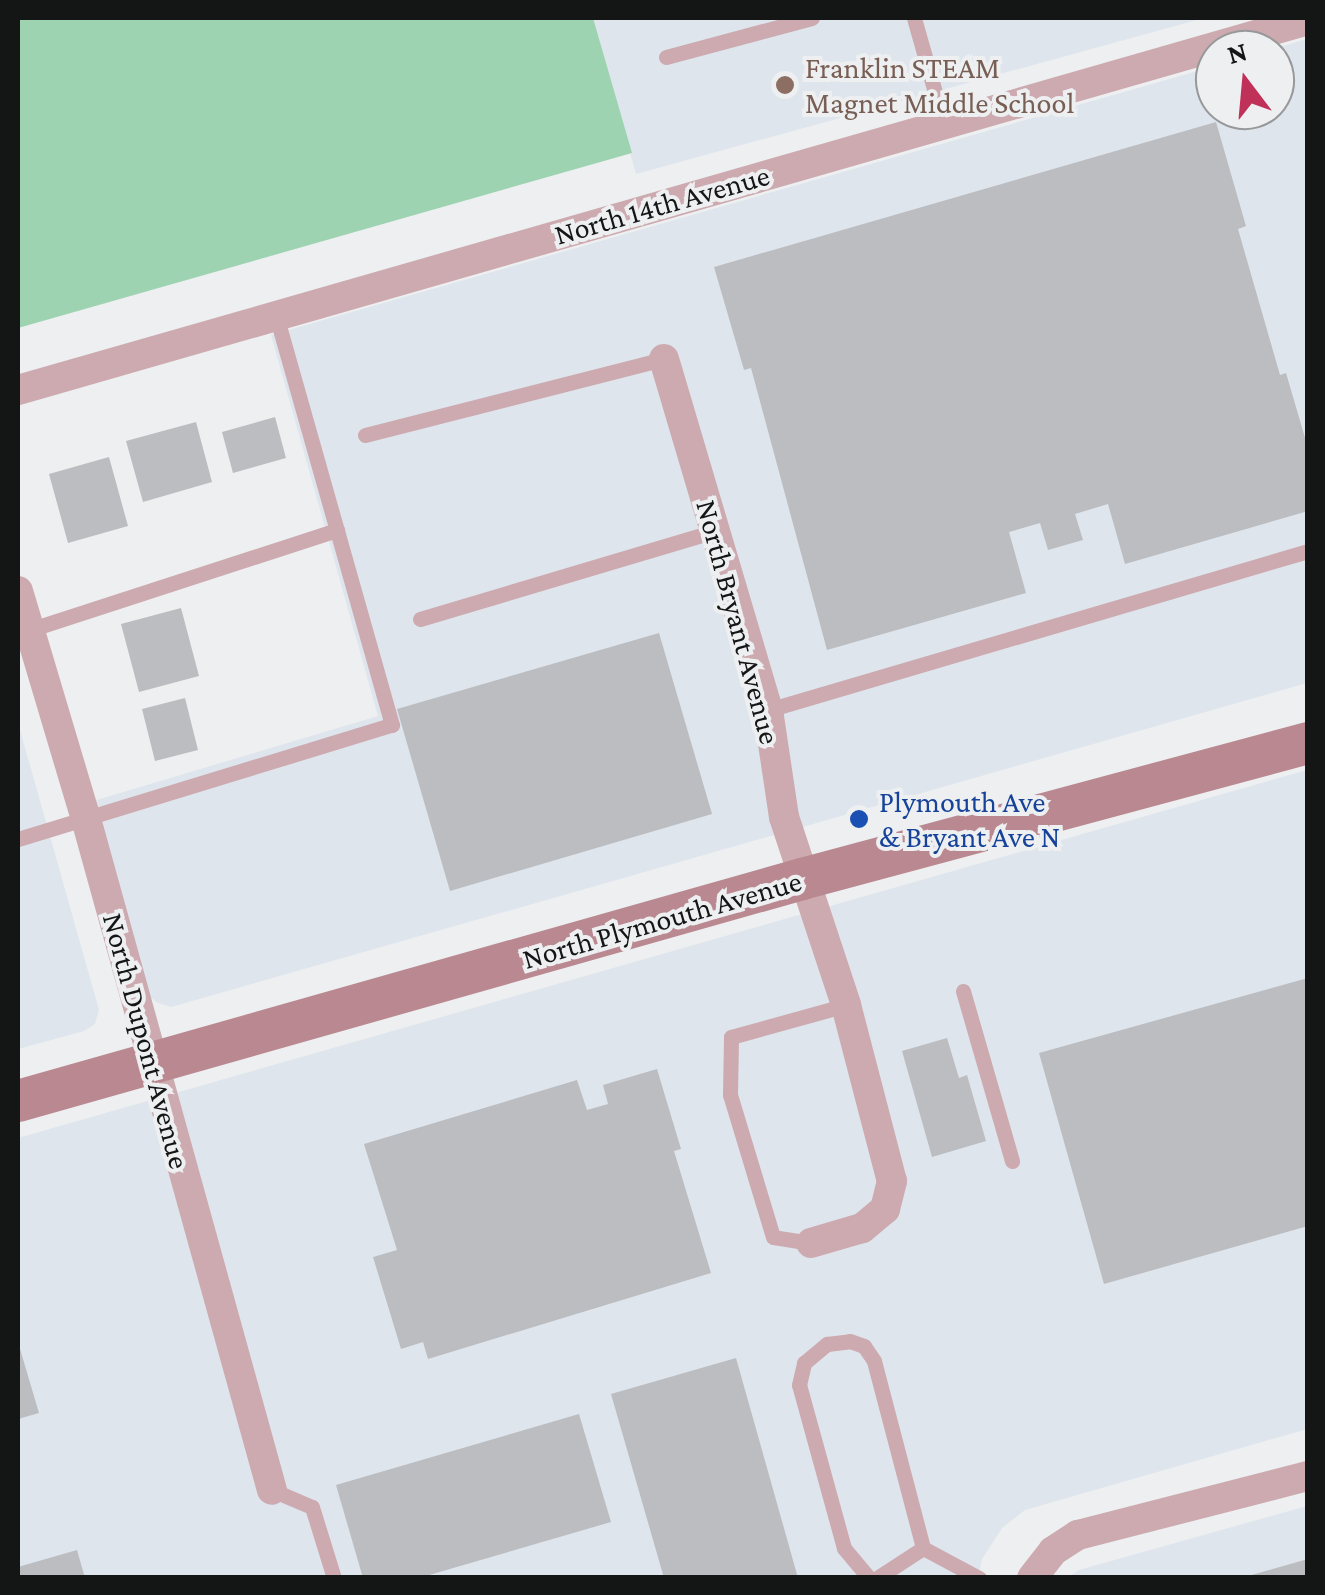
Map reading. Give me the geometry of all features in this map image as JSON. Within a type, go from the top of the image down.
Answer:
[{"type":"main road","name":"North Plymouth Avenue","points":[[18,1101],[802,879],[1308,744]]},
{"type":"street","name":"North 14th Avenue","points":[[18,390],[1290,22]]},
{"type":"street","name":"North Bryant Avenue","points":[[664,360],[768,710],[784,817],[846,1005],[892,1181],[885,1208],[862,1228],[811,1243]]},
{"type":"street","name":"North Dupont Avenue","points":[[18,592],[86,819],[151,1065],[272,1490]]},
{"type":"street","points":[[1034,1574],[1054,1550],[1078,1535],[1308,1476]]},
{"type":"lane","points":[[666,56],[812,18]]},
{"type":"lane","points":[[914,18],[944,124]]},
{"type":"lane","points":[[18,839],[392,726],[276,315]]},
{"type":"lane","points":[[365,435],[664,360]]},
{"type":"lane","points":[[29,630],[337,530]]},
{"type":"lane","points":[[420,619],[715,531]]},
{"type":"lane","points":[[768,710],[1308,551]]},
{"type":"lane","points":[[963,990],[1012,1161]]},
{"type":"lane","points":[[811,1243],[774,1237],[730,1095],[731,1037],[846,1005]]},
{"type":"lane","points":[[868,1578],[844,1548],[800,1385],[804,1363],[827,1344],[850,1342],[864,1346],[874,1361],[923,1548],[979,1578]]},
{"type":"lane","points":[[272,1490],[312,1507],[334,1578]]},
{"type":"lane","points":[[877,1578],[923,1548]]},
{"type":"shaded area","name":"Franklin STEAM Magnet Middle School","points":[[593,18],[1204,18],[636,174]]},
{"type":"shaded area","points":[[1307,39],[1307,683],[171,1007],[156,1002],[144,991],[90,802],[378,716],[271,335],[1195,72],[1195,130],[1295,130],[1295,43]]},
{"type":"shaded area","points":[[18,723],[99,1010],[95,1024],[84,1031],[18,1049]]},
{"type":"shaded area","points":[[1307,770],[1307,1429],[1025,1510],[1002,1528],[982,1559],[978,1577],[18,1577],[18,1138]]},
{"type":"shaded area","points":[[1307,1506],[1307,1577],[1067,1578],[1079,1570]]},
{"type":"green space","points":[[18,18],[593,18],[632,153],[18,328]]},
{"type":"building","points":[[1195,128],[1218,130],[1246,226],[1238,229],[1280,375],[1286,373],[1308,448],[1308,511],[1125,564],[1108,504],[1075,514],[1083,540],[1048,550],[1040,523],[1009,532],[1026,593],[827,650],[751,368],[744,370],[714,267]]},
{"type":"building","points":[[275,417],[286,458],[233,473],[222,432]]},
{"type":"building","points":[[196,422],[212,482],[143,502],[126,441]]},
{"type":"building","points":[[109,457],[128,526],[68,543],[49,474]]},
{"type":"building","points":[[181,608],[199,676],[139,692],[121,624]]},
{"type":"building","points":[[659,633],[712,814],[450,891],[397,709]]},
{"type":"building","points":[[185,698],[198,750],[155,761],[142,709]]},
{"type":"building","points":[[1308,978],[1308,1226],[1104,1284],[1039,1053]]},
{"type":"building","points":[[947,1038],[959,1078],[967,1075],[986,1141],[932,1157],[902,1051]]},
{"type":"building","points":[[657,1069],[681,1149],[674,1151],[711,1273],[428,1359],[423,1342],[401,1349],[373,1257],[397,1250],[364,1144],[577,1080],[587,1110],[608,1104],[603,1085]]},
{"type":"building","points":[[18,1342],[39,1413],[18,1419]]},
{"type":"building","points":[[736,1358],[798,1578],[664,1578],[611,1394]]},
{"type":"building","points":[[579,1414],[611,1522],[419,1578],[363,1578],[336,1485]]},
{"type":"building","points":[[77,1550],[85,1578],[18,1578],[18,1567]]},
{"type":"building","points":[[1308,1559],[1308,1578],[1248,1578],[1248,1576]]},
{"type":"place","name":"Franklin STEAM Magnet Middle School","points":[[785,85]]},
{"type":"place","name":"Plymouth Ave & Bryant Ave N","points":[[859,819]]}]
